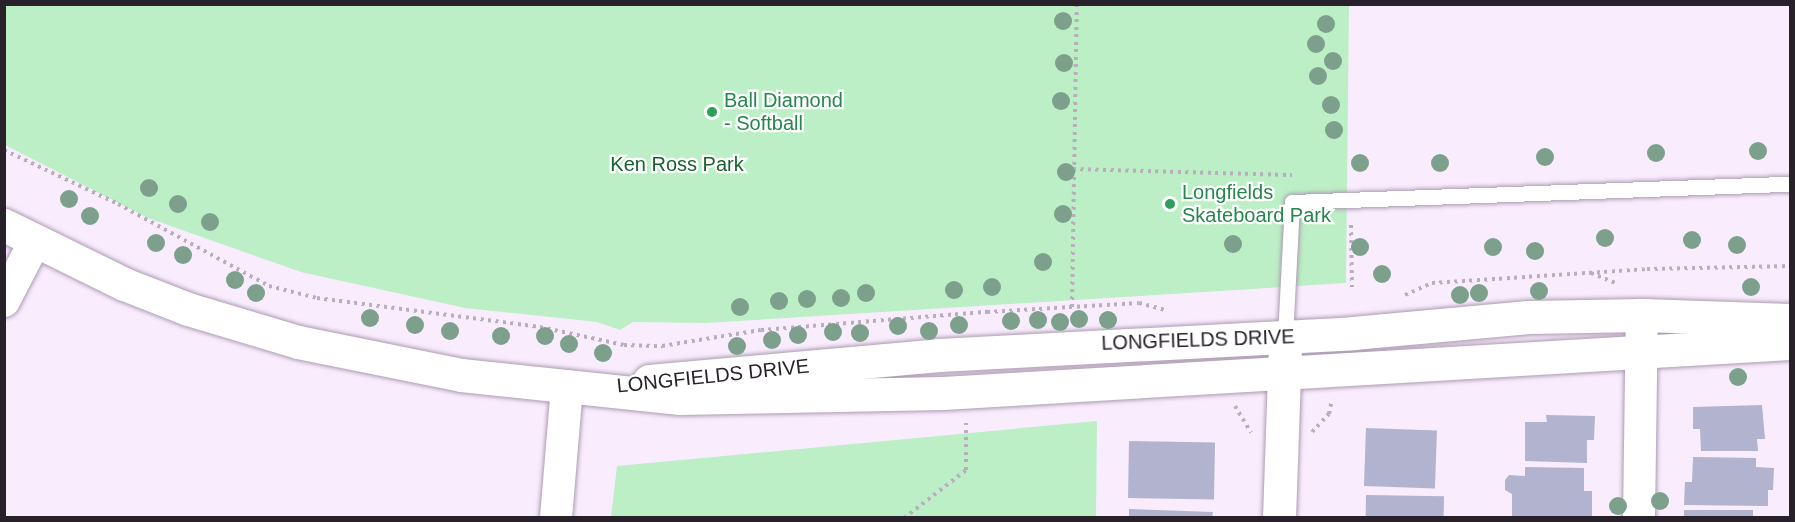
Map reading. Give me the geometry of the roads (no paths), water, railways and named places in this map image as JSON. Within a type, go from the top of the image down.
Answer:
[{"type":"street","name":"LONGFIELDS DRIVE","points":[[4,225],[124,284],[248,329],[407,366],[680,398],[852,397],[1791,343]]},
{"type":"street","points":[[4,301],[35,241]]},
{"type":"street","name":"LONGFIELDS DRIVE","points":[[606,388],[685,376],[939,355],[1285,337],[1528,318],[1642,315],[1791,320]]},
{"type":"street","points":[[1639,518],[1642,315]]},
{"type":"street","points":[[1279,518],[1285,337]]},
{"type":"street","points":[[556,518],[567,386]]},
{"type":"lane","points":[[1285,337],[1292,202],[1791,184]]},
{"type":"place","name":"Ball Diamond - Softball","points":[[712,112]]},
{"type":"place","name":"Longfields Skateboard Park","points":[[1170,204]]},
{"type":"park label","name":"Ken Ross Park","points":[[677,164]]}]
